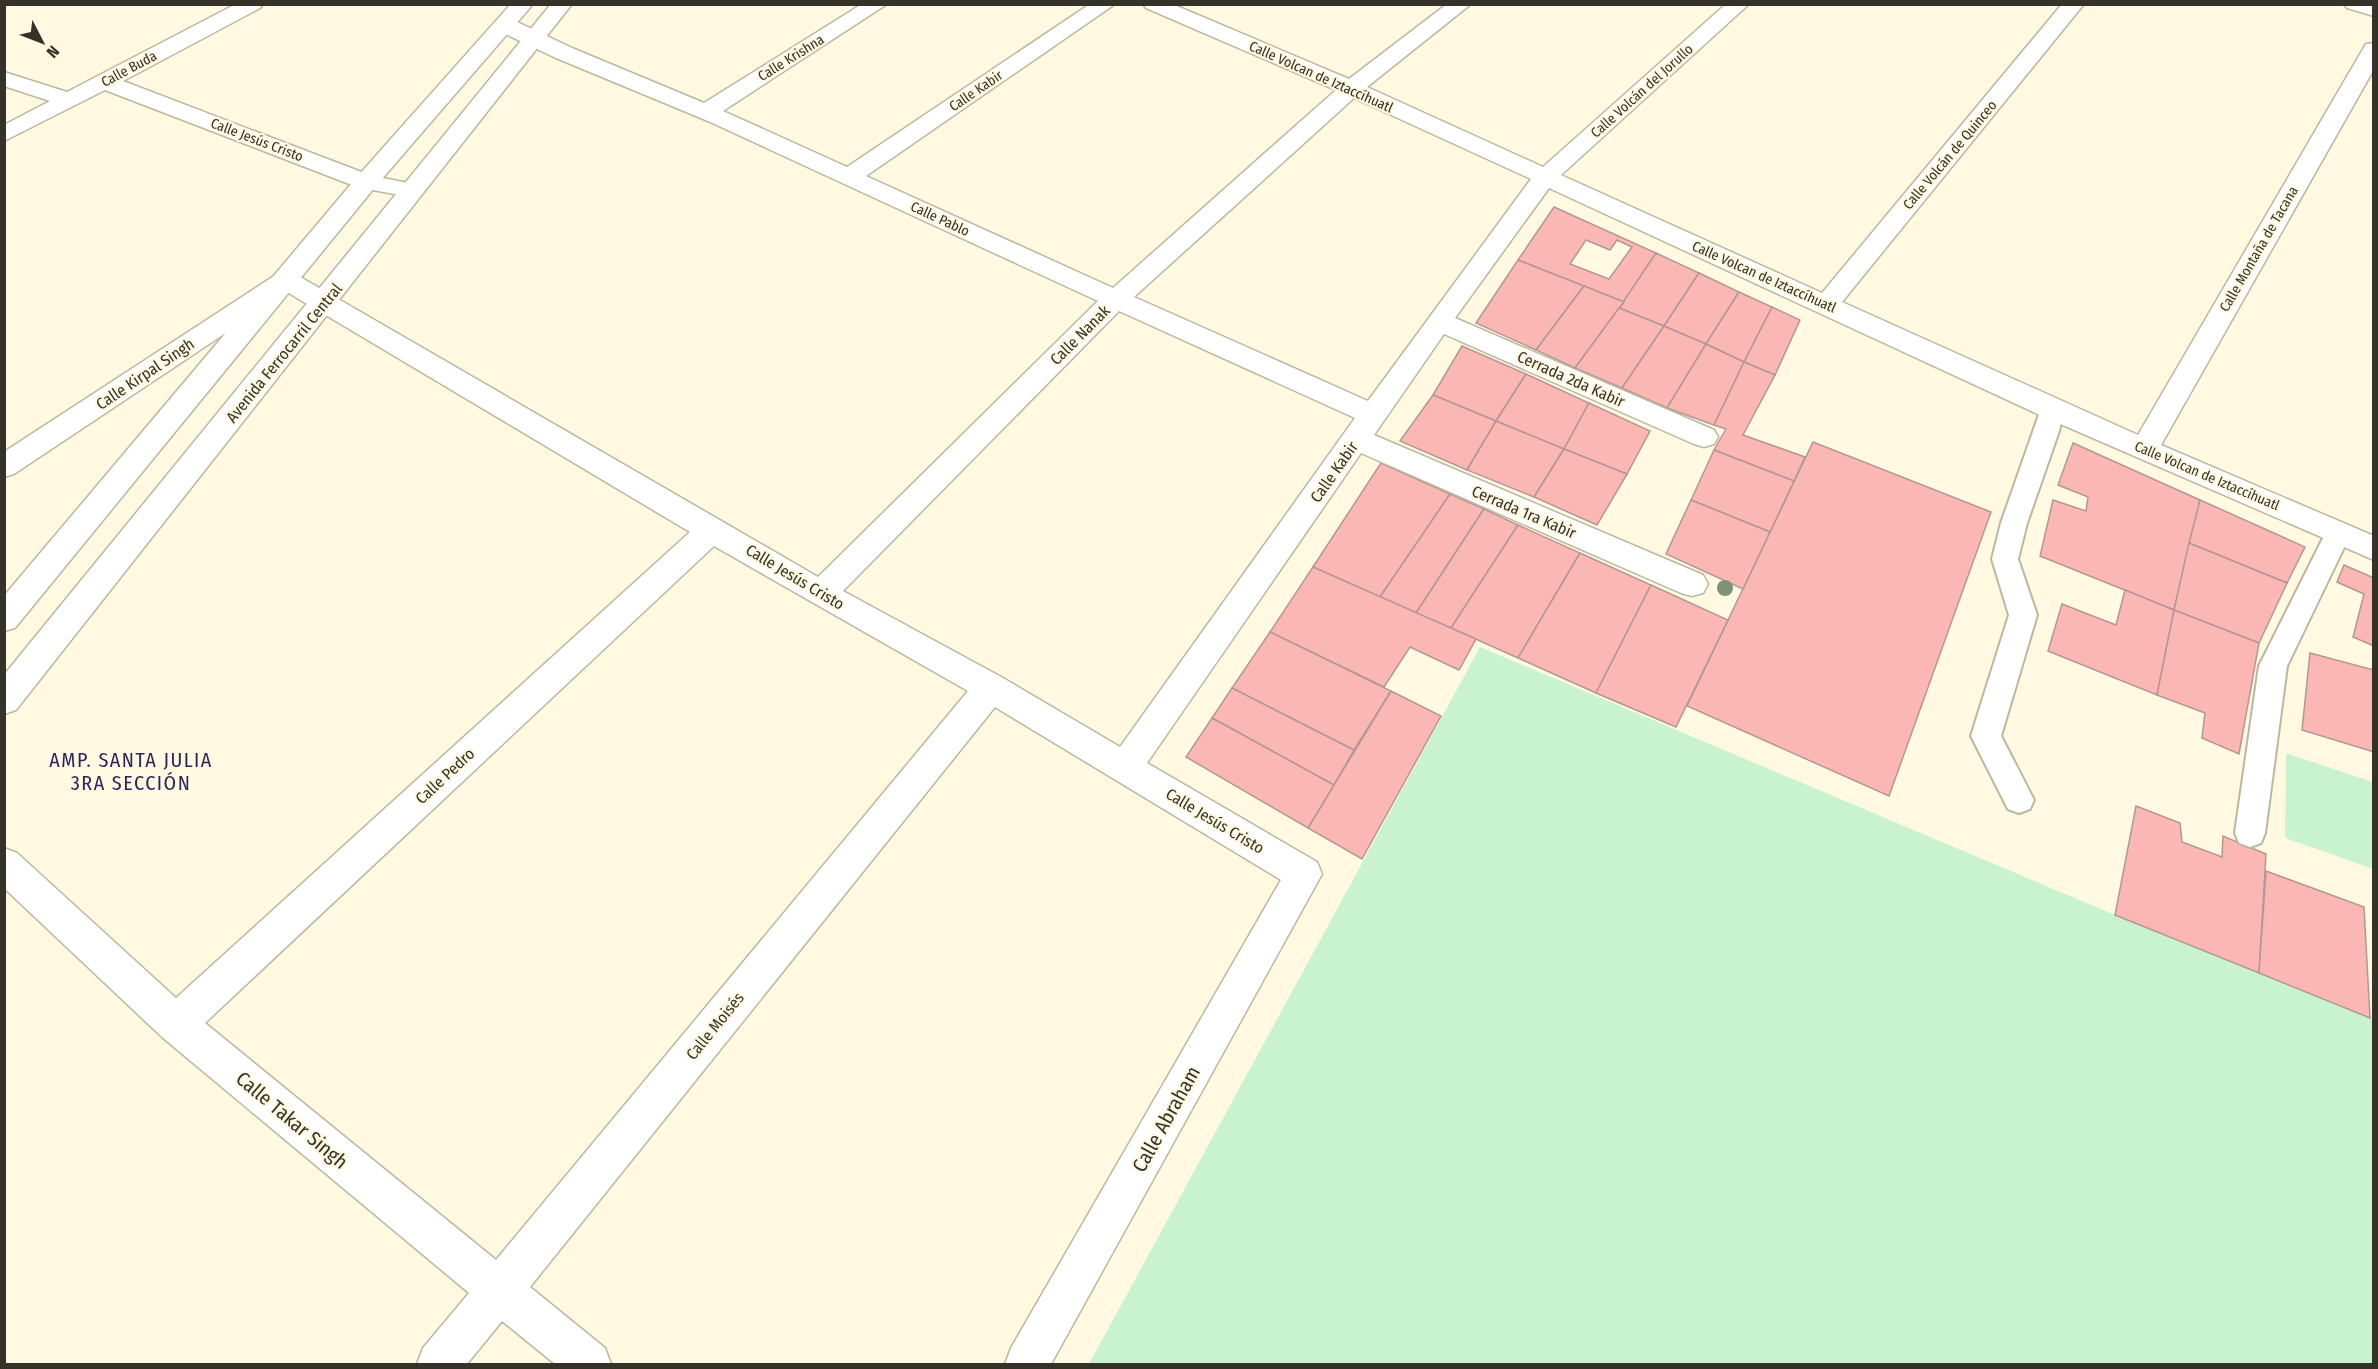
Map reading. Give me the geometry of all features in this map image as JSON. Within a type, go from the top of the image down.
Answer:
[{"type":"street","name":"Calle Buda","points":[[4,134],[253,4]]},
{"type":"street","points":[[4,620],[366,182],[523,4]]},
{"type":"street","name":"Avenida Ferrocarril Central","points":[[4,700],[324,303],[410,190],[562,4]]},
{"type":"street","name":"Calle Krishna","points":[[706,112],[877,4]]},
{"type":"street","name":"Calle Kabir","points":[[848,177],[1104,4]]},
{"type":"street","name":"Calle Volcan de Iztaccíhuatl","points":[[1153,4],[1351,88],[2052,409],[2373,549]]},
{"type":"street","name":"Calle Nanak","points":[[822,594],[1115,300],[1351,88],[1461,4]]},
{"type":"street","name":"Calle Volcán del Jorullo","points":[[1544,178],[1739,4]]},
{"type":"street","name":"Calle Volcán de Quinceo","points":[[1826,304],[2074,4]]},
{"type":"street","points":[[2354,4],[2373,10]]},
{"type":"street","name":"Calle Pablo","points":[[505,25],[533,40],[706,112],[1115,300],[1374,415]]},
{"type":"street","name":"Calle Montaña de Tacana","points":[[2144,450],[2373,49]]},
{"type":"street","points":[[4,79],[69,100]]},
{"type":"street","name":"Calle Jesús Cristo","points":[[105,82],[366,182],[410,190]]},
{"type":"street","name":"Calle Kabir","points":[[1125,767],[1439,321],[1544,178]]},
{"type":"street","name":"Calle Jesús Cristo","points":[[286,280],[822,594],[991,688],[1304,874]]},
{"type":"street","name":"Calle Kirpal Singh","points":[[4,467],[286,280]]},
{"type":"street","name":"Cerrada 2da Kabir","points":[[1439,321],[1704,437]]},
{"type":"street","name":"Cerrada 1ra Kabir","points":[[1357,440],[1692,584]]},
{"type":"street","name":"Calle Pedro","points":[[176,1024],[713,529]]},
{"type":"street","name":"Calle Moisés","points":[[439,1365],[991,688]]},
{"type":"street","name":"Calle Takar Singh","points":[[4,864],[176,1024],[589,1365]]},
{"type":"street","name":"Calle Abraham","points":[[1027,1365],[1304,874]]},
{"type":"lane","points":[[2019,800],[1986,736],[2023,615],[2005,560],[2014,523],[2047,432],[2052,409]]},
{"type":"lane","points":[[2250,833],[2273,666],[2338,533]]},
{"type":"green space","points":[[1480,647],[2115,915],[2373,1019],[2373,1364],[1089,1364]]},
{"type":"green space","points":[[2286,753],[2373,782],[2373,869],[2285,838]]},
{"type":"building","points":[[1554,207],[1656,253],[1624,302],[1518,260]],"holes":[[[1586,240],[1610,250],[1617,240],[1632,247],[1609,279],[1570,264]]]},
{"type":"building","points":[[1656,253],[1699,273],[1664,326],[1619,308]]},
{"type":"building","points":[[1518,260],[1584,286],[1536,350],[1476,323]]},
{"type":"building","points":[[1699,273],[1739,292],[1706,344],[1664,326]]},
{"type":"building","points":[[1584,286],[1624,302],[1575,368],[1536,350]]},
{"type":"building","points":[[1739,292],[1772,307],[1744,362],[1706,344]]},
{"type":"building","points":[[1772,307],[1800,320],[1775,375],[1744,362]]},
{"type":"building","points":[[1619,308],[1664,326],[1622,388],[1575,368]]},
{"type":"building","points":[[1664,326],[1706,344],[1667,408],[1622,388]]},
{"type":"building","points":[[1706,344],[1744,362],[1714,425],[1667,408]]},
{"type":"building","points":[[1462,346],[1526,374],[1496,421],[1433,395]]},
{"type":"building","points":[[1744,362],[1775,375],[1743,435],[1805,457],[1794,481],[1714,450],[1726,429],[1714,425]]},
{"type":"building","points":[[1526,374],[1589,403],[1564,449],[1496,421]]},
{"type":"building","points":[[1433,395],[1496,421],[1467,470],[1400,441]]},
{"type":"building","points":[[1589,403],[1650,431],[1627,474],[1564,449]]},
{"type":"building","points":[[1496,421],[1564,449],[1534,497],[1467,470]]},
{"type":"building","points":[[1813,442],[1991,512],[1889,796],[1687,706]]},
{"type":"building","points":[[2073,443],[2200,500],[2174,610],[2040,556],[2053,500],[2086,511],[2088,497],[2058,485]]},
{"type":"building","points":[[1564,449],[1627,474],[1597,525],[1534,497]]},
{"type":"building","points":[[1714,450],[1794,481],[1770,532],[1691,500]]},
{"type":"building","points":[[1381,463],[1450,494],[1380,597],[1313,567]]},
{"type":"building","points":[[1450,494],[1484,509],[1416,613],[1380,597]]},
{"type":"building","points":[[1691,500],[1770,532],[1743,589],[1666,554]]},
{"type":"building","points":[[2200,500],[2305,547],[2287,583],[2189,543]]},
{"type":"building","points":[[1484,509],[1518,525],[1451,628],[1416,613]]},
{"type":"building","points":[[1518,525],[1580,553],[1518,658],[1451,628]]},
{"type":"building","points":[[2189,543],[2287,583],[2259,643],[2174,610]]},
{"type":"building","points":[[1580,553],[1651,585],[1596,693],[1518,658]]},
{"type":"building","points":[[2344,565],[2374,578],[2374,646],[2353,637],[2364,594],[2337,582]]},
{"type":"building","points":[[1313,567],[1476,639],[1459,670],[1410,647],[1384,687],[1270,632]]},
{"type":"building","points":[[1651,585],[1728,620],[1676,727],[1596,693]]},
{"type":"building","points":[[2125,590],[2174,610],[2157,695],[2048,651],[2062,604],[2116,625]]},
{"type":"building","points":[[2174,610],[2259,643],[2239,754],[2202,738],[2205,713],[2157,695]]},
{"type":"building","points":[[1270,632],[1391,691],[1354,750],[1232,688]]},
{"type":"building","points":[[2310,653],[2374,670],[2374,752],[2302,730]]},
{"type":"building","points":[[1232,688],[1354,750],[1334,785],[1212,718]]},
{"type":"building","points":[[1391,691],[1441,716],[1362,859],[1308,828]]},
{"type":"building","points":[[1212,718],[1334,785],[1308,828],[1186,757]]},
{"type":"building","points":[[2136,806],[2180,823],[2182,842],[2222,857],[2223,836],[2266,854],[2259,973],[2115,915]]},
{"type":"building","points":[[2266,871],[2364,907],[2370,1018],[2259,973]]},
{"type":"district","name":"AMP. SANTA JULIA 3RA SECCIÓN","points":[[131,772]]}]
